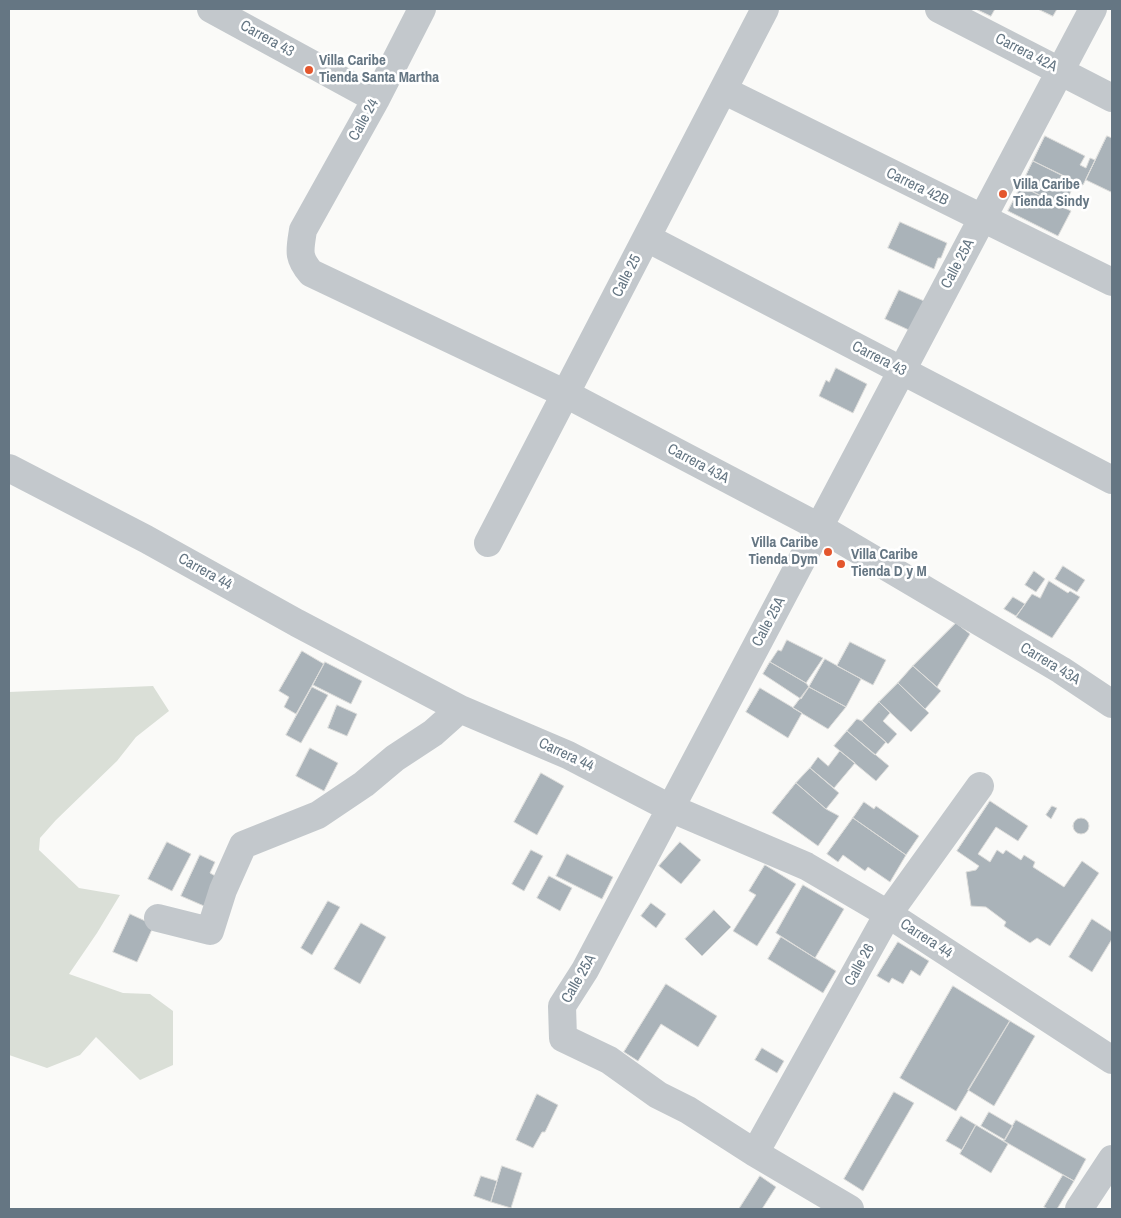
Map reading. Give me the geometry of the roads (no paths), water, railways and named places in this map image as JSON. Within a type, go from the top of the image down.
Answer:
[{"type":"street","name":"Carrera 43","points":[[211,9],[376,99]]},
{"type":"street","name":"Calle 24","points":[[303,230],[376,99],[422,9]]},
{"type":"street","name":"Calle 25","points":[[488,543],[765,9]]},
{"type":"street","name":"Carrera 42A","points":[[939,9],[1112,98]]},
{"type":"street","name":"Calle 25A","points":[[755,1153],[688,1110],[658,1095],[609,1060],[563,1038],[562,1006],[585,970],[1092,9]]},
{"type":"street","name":"Carrera 42B","points":[[723,90],[1112,282]]},
{"type":"street","name":"Carrera 43A","points":[[303,230],[300,250],[302,264],[310,274],[566,394],[819,528],[1061,670],[1112,704]]},
{"type":"street","name":"Carrera 43","points":[[647,238],[1112,480]]},
{"type":"street","name":"Carrera 44","points":[[9,468],[146,539],[297,624],[460,709],[568,755],[670,808],[806,866],[888,914],[1112,1060]]},
{"type":"street","points":[[158,918],[210,931],[223,890],[243,845],[318,816],[364,784],[395,758],[433,733],[460,709]]},
{"type":"street","name":"Calle 26","points":[[755,1153],[888,914],[980,786]]},
{"type":"street","points":[[755,1153],[850,1209]]},
{"type":"street","points":[[1079,1209],[1112,1159]]},
{"type":"place","name":"Villa Caribe Tienda Santa Martha","points":[[309,70]]},
{"type":"place","name":"Villa Caribe Tienda Sindy","points":[[1003,194]]},
{"type":"place","name":"Villa Caribe Tienda Dym","points":[[828,552]]},
{"type":"place","name":"Villa Caribe Tienda D y M","points":[[841,564]]}]
